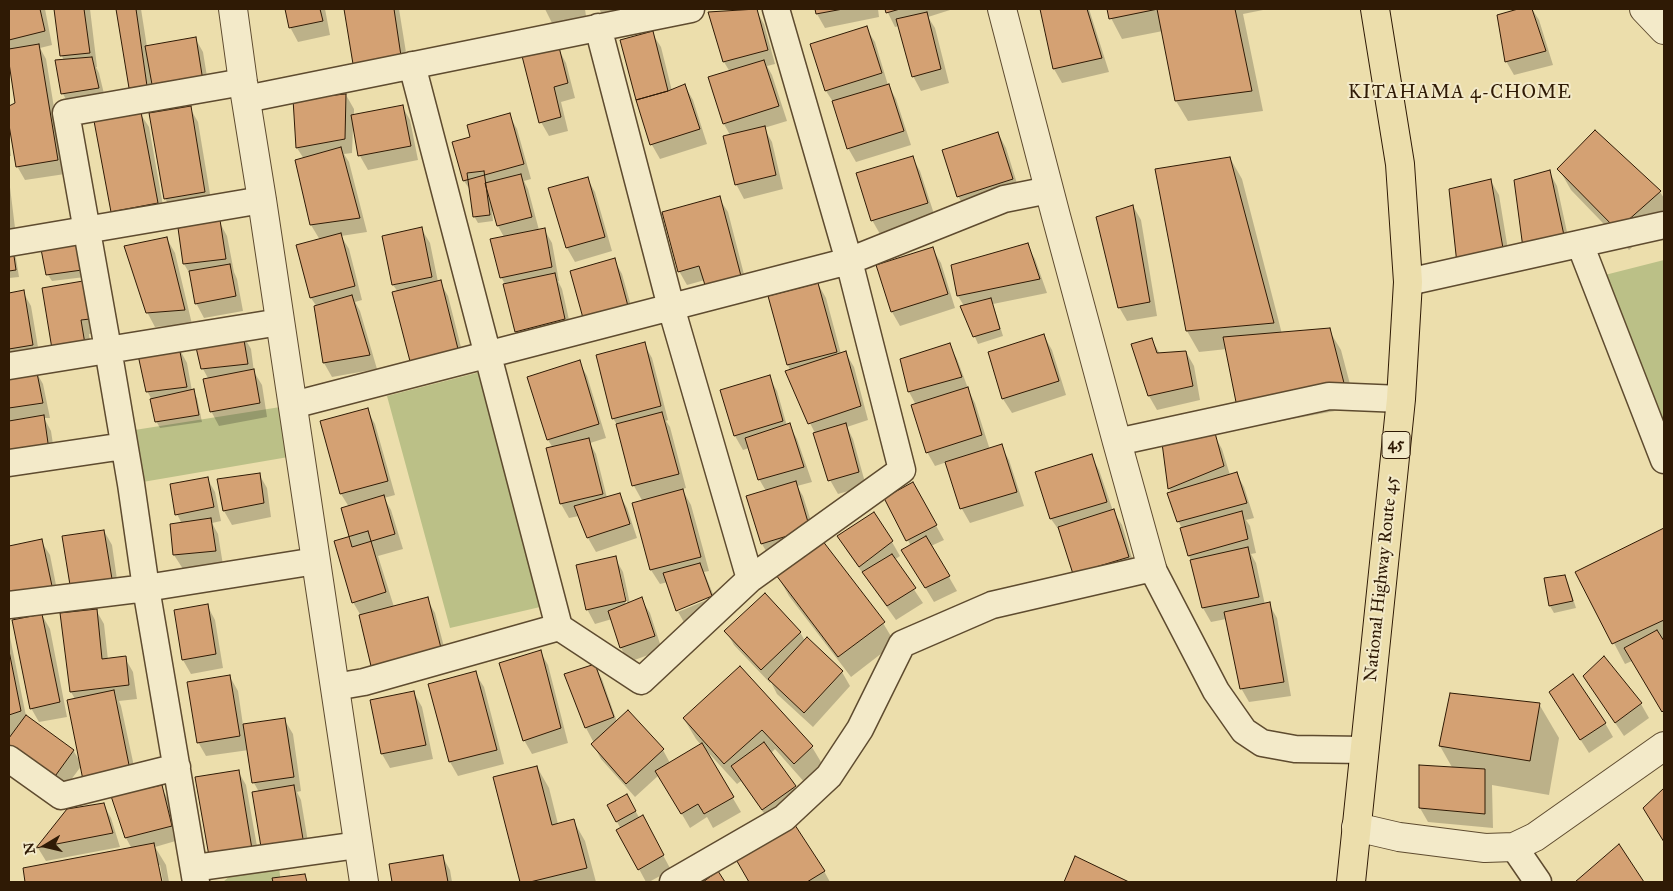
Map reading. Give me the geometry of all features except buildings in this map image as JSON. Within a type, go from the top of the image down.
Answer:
[{"type":"highway","name":"National Highway Route 45","points":[[1351,882],[1401,399],[1408,282],[1400,164],[1375,9]]},
{"type":"street","points":[[233,9],[364,882]]},
{"type":"street","points":[[358,845],[195,875],[146,588],[108,349],[66,113],[244,91],[412,65],[691,9]]},
{"type":"street","points":[[412,65],[559,627],[641,681],[750,579],[902,470],[849,261],[776,9]]},
{"type":"street","points":[[1002,9],[1116,442],[1152,568],[1216,691],[1244,730],[1262,743],[1295,749],[1364,750]]},
{"type":"street","points":[[1644,9],[1664,30]]},
{"type":"street","points":[[598,28],[671,307],[750,579]]},
{"type":"street","points":[[293,405],[849,261],[1004,199],[1049,190]]},
{"type":"street","points":[[9,243],[262,200]]},
{"type":"street","points":[[1408,282],[1664,225]]},
{"type":"street","points":[[1580,244],[1664,460]]},
{"type":"street","points":[[9,366],[280,322]]},
{"type":"street","points":[[1116,442],[1329,396],[1401,399]]},
{"type":"street","points":[[9,463],[124,446]]},
{"type":"street","points":[[9,605],[146,588],[316,561]]},
{"type":"street","points":[[673,882],[784,818],[829,776],[860,729],[902,644],[992,605],[1152,568]]},
{"type":"street","points":[[335,687],[364,682],[559,627]]},
{"type":"street","points":[[1356,827],[1399,837],[1485,848],[1514,847],[1535,837],[1664,746]]},
{"type":"street","points":[[9,758],[61,796],[177,767]]},
{"type":"street","points":[[1514,847],[1538,882]]},
{"type":"green space","points":[[1664,260],[1664,422],[1597,277]]},
{"type":"green space","points":[[492,369],[553,604],[450,628],[387,396]]},
{"type":"green space","points":[[293,405],[300,455],[131,484],[122,432]]},
{"type":"green space","points":[[279,868],[281,882],[223,882],[234,872]]},
{"type":"district","name":"KITAHAMA 4-CHOME","points":[[1460,93]]}]
